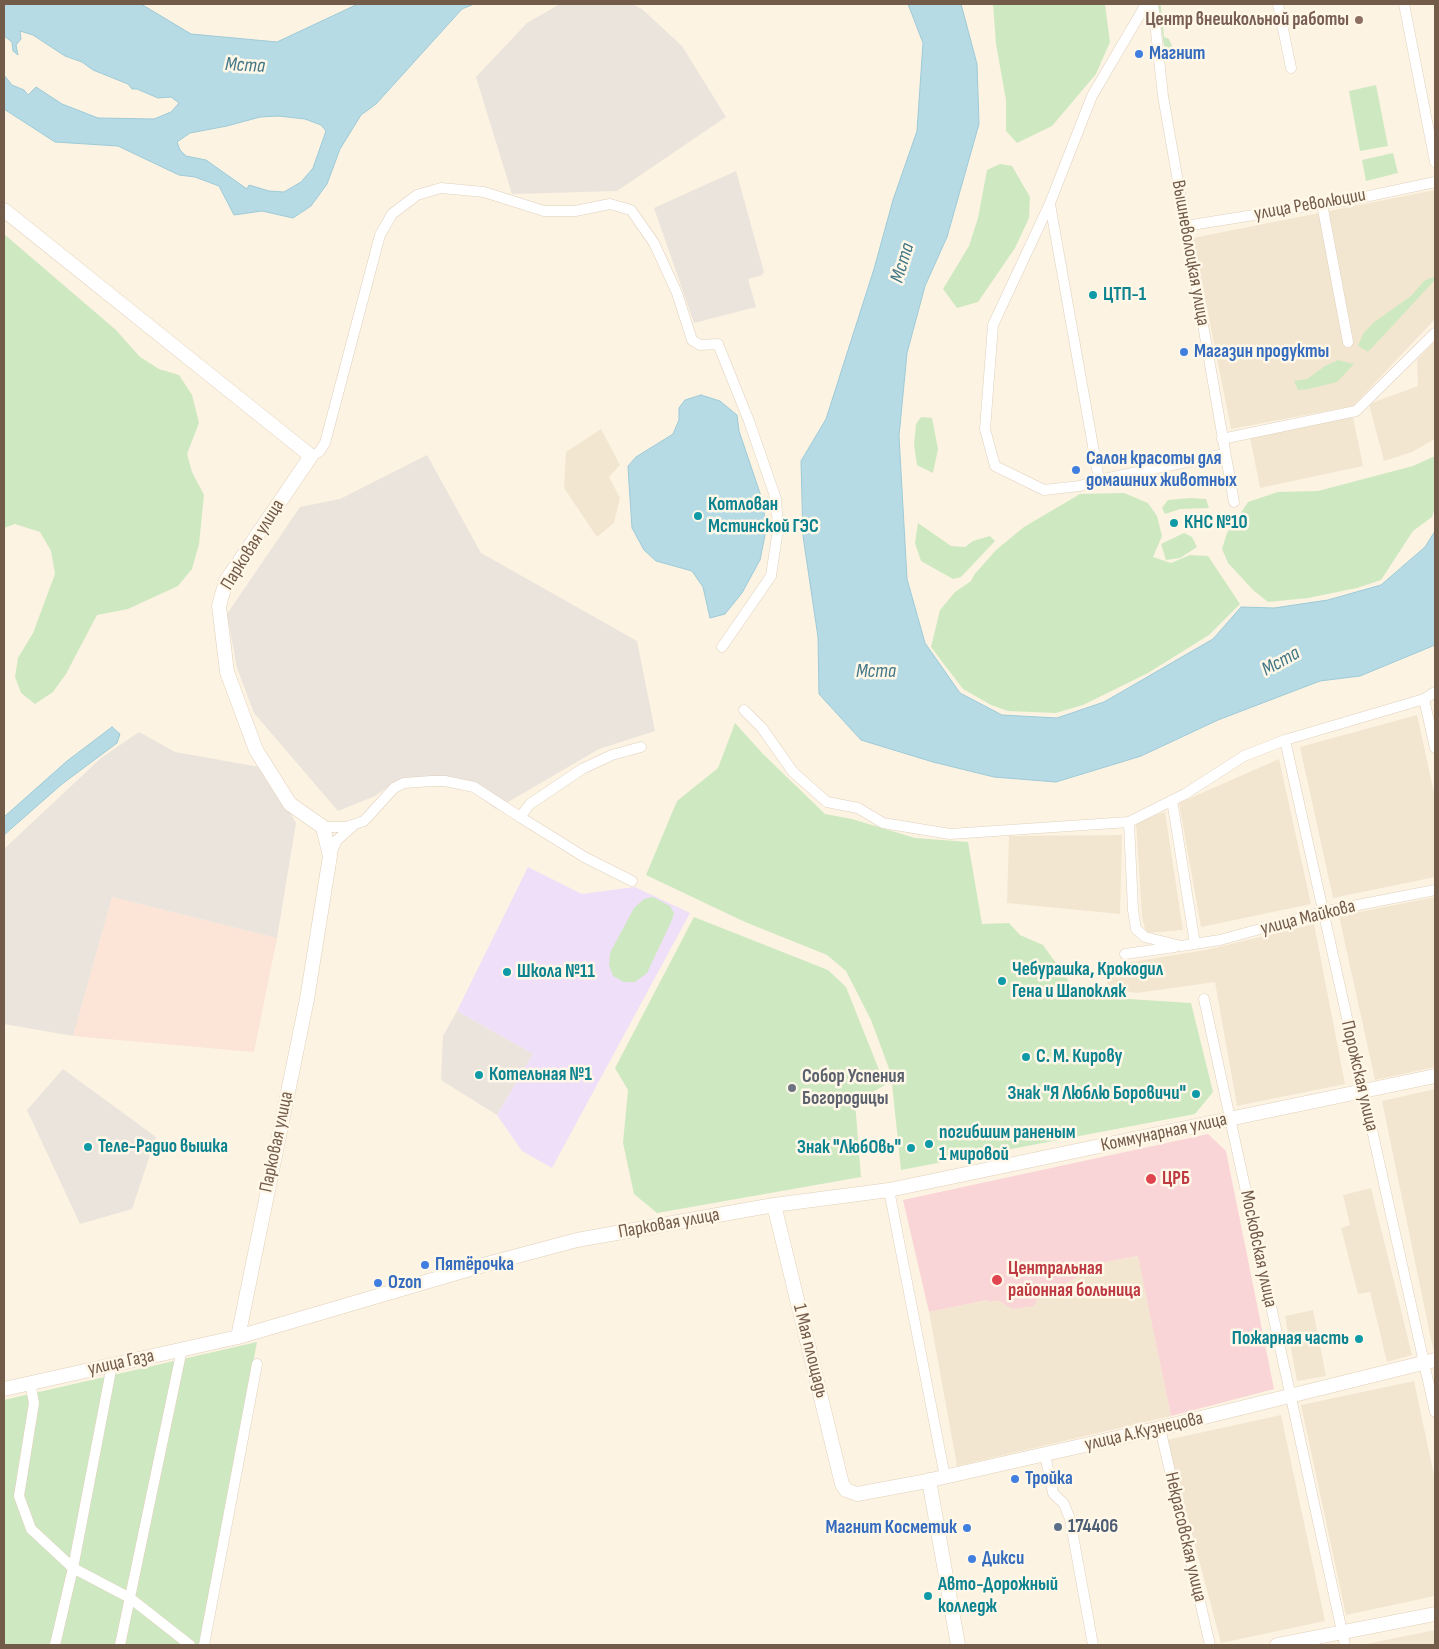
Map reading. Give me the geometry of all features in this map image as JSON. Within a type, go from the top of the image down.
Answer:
[{"type":"main road","points":[[4,210],[311,456]]},
{"type":"main road","name":"Парковая улица","points":[[311,456],[226,581],[219,606],[227,672],[256,750],[290,804],[323,827],[330,856],[307,999],[238,1337],[568,1242],[774,1205]]},
{"type":"main road","name":"Коммунарная улица","points":[[774,1205],[889,1190],[1435,1076]]},
{"type":"main road","name":"1 Мая площадь","points":[[774,1205],[842,1484],[852,1493]]},
{"type":"main road","name":"улица Газа","points":[[4,1389],[238,1337]]},
{"type":"main road","name":"улица А.Кузнецова","points":[[852,1493],[862,1494],[946,1477],[1291,1398],[1430,1361]]},
{"type":"main road","points":[[930,1480],[958,1645]]},
{"type":"main road","points":[[1277,1645],[1343,1639],[1435,1614]]},
{"type":"street","points":[[1146,4],[1092,96],[1050,203],[993,325],[985,429],[994,466],[1044,490],[1080,486],[1099,480],[1225,454]]},
{"type":"street","name":"Вышневолоцкая улица","points":[[1153,4],[1162,96],[1234,502]]},
{"type":"street","points":[[1278,4],[1291,68]]},
{"type":"street","points":[[1404,4],[1435,162]]},
{"type":"street","name":"улица Революции","points":[[1185,226],[1322,204],[1435,182]]},
{"type":"street","points":[[311,456],[318,452],[325,442],[380,235],[392,214],[416,195],[440,188],[484,192],[544,211],[575,211],[610,204],[631,210],[654,243],[677,293],[692,340],[700,345],[718,344],[749,421],[776,499],[778,529],[771,576],[722,647]]},
{"type":"street","points":[[1050,203],[1099,480]]},
{"type":"street","points":[[1322,204],[1348,342]]},
{"type":"street","points":[[1222,438],[1356,412],[1435,333]]},
{"type":"street","points":[[744,710],[762,728],[792,772],[826,802],[858,808],[883,823],[950,834],[1129,822],[1172,800],[1244,756],[1285,740],[1424,699],[1435,692]]},
{"type":"street","points":[[1424,699],[1435,748]]},
{"type":"street","name":"Порожская улица","points":[[1285,740],[1362,1091],[1430,1361],[1435,1412]]},
{"type":"street","points":[[520,817],[530,804],[582,769],[612,755],[641,747]]},
{"type":"street","points":[[323,827],[346,827],[364,821],[394,788],[404,783],[445,781],[474,787],[586,858],[632,881]]},
{"type":"street","points":[[1172,800],[1196,944]]},
{"type":"street","name":"улица Майкова","points":[[1129,822],[1133,910],[1136,929],[1145,936],[1181,946]]},
{"type":"street","points":[[330,856],[337,840],[355,824]]},
{"type":"street","name":"улица Майкова","points":[[1125,954],[1220,940],[1322,912],[1435,890]]},
{"type":"street","name":"Московская улица","points":[[1204,999],[1343,1639]]},
{"type":"street","points":[[889,1190],[946,1477]]},
{"type":"street","points":[[120,1645],[182,1349]]},
{"type":"street","points":[[204,1645],[257,1364]]},
{"type":"street","points":[[55,1645],[73,1568],[112,1365]]},
{"type":"street","points":[[30,1382],[34,1403],[19,1496],[31,1529],[73,1568],[130,1598],[190,1645]]},
{"type":"street","name":"Некрасовская улица","points":[[1160,1428],[1210,1645]]},
{"type":"street","points":[[1045,1454],[1054,1494],[1064,1504],[1070,1520],[1093,1645]]},
{"type":"shaded area","points":[[560,4],[632,4],[642,9],[682,46],[726,117],[617,191],[512,194],[476,77],[527,23]]},
{"type":"shaded area","points":[[736,171],[764,272],[762,275],[748,279],[756,307],[694,323],[654,208]]},
{"type":"shaded area","points":[[1435,190],[1435,319],[1353,406],[1231,429],[1193,238]]},
{"type":"shaded area","points":[[1435,341],[1435,439],[1412,452],[1384,461],[1369,404],[1418,386],[1417,360]]},
{"type":"shaded area","points":[[1353,417],[1363,466],[1260,488],[1250,437]]},
{"type":"shaded area","points":[[601,429],[620,465],[609,477],[620,498],[614,523],[597,537],[564,488],[566,452]]},
{"type":"shaded area","points":[[427,455],[481,553],[637,641],[655,731],[599,749],[496,809],[459,782],[393,783],[375,796],[338,811],[254,713],[237,668],[227,614],[300,507],[340,499]]},
{"type":"shaded area","points":[[1417,715],[1435,797],[1435,877],[1333,898],[1300,747]]},
{"type":"shaded area","points":[[139,732],[175,752],[265,768],[296,823],[277,938],[112,897],[73,1036],[4,1024],[4,849],[101,758]]},
{"type":"shaded area","points":[[1279,759],[1311,904],[1201,927],[1179,803]]},
{"type":"shaded area","points":[[1165,812],[1183,930],[1146,933],[1142,917],[1136,821]]},
{"type":"shaded area","points":[[1122,835],[1120,914],[1007,903],[1009,836]]},
{"type":"shaded area","points":[[528,867],[582,894],[635,887],[690,913],[552,1168],[522,1151],[497,1115],[533,1054],[457,1011]]},
{"type":"shaded area","points":[[112,897],[277,938],[254,1052],[73,1036]]},
{"type":"shaded area","points":[[1435,897],[1435,1067],[1375,1080],[1339,916]]},
{"type":"shaded area","points":[[1314,924],[1345,1084],[1237,1106],[1215,982],[1137,993],[1108,989],[1105,966],[1206,950]]},
{"type":"shaded area","points":[[457,1011],[533,1054],[497,1115],[441,1080],[443,1036]]},
{"type":"shaded area","points":[[63,1069],[156,1137],[132,1209],[80,1224],[27,1110]]},
{"type":"shaded area","points":[[1435,1089],[1435,1349],[1433,1349],[1382,1101]]},
{"type":"shaded area","name":"Центральная районная больница","points":[[1208,1134],[1226,1151],[1274,1389],[1171,1416],[1138,1256],[1106,1262],[1038,1298],[1034,1306],[1012,1309],[998,1300],[990,1302],[987,1300],[929,1312],[903,1200]]},
{"type":"shaded area","points":[[1371,1188],[1412,1355],[1387,1362],[1370,1292],[1358,1294],[1341,1228],[1350,1225],[1343,1195]]},
{"type":"shaded area","points":[[1139,1256],[1171,1416],[957,1466],[929,1312],[998,1299],[1012,1309],[1038,1298],[1106,1262]]},
{"type":"shaded area","points":[[1313,1310],[1326,1376],[1297,1381],[1285,1316]]},
{"type":"shaded area","points":[[1414,1381],[1435,1480],[1435,1596],[1346,1615],[1301,1405]]},
{"type":"shaded area","points":[[1281,1415],[1325,1621],[1221,1643],[1167,1440]]},
{"type":"shaded area","points":[[1435,1630],[1435,1645],[1361,1645]]},
{"type":"green space","points":[[993,4],[1105,4],[1110,42],[1096,74],[1052,126],[1017,143],[1006,131],[1006,100],[996,44]]},
{"type":"green space","points":[[1158,5],[1161,6],[1164,37],[1169,39],[1173,48],[1168,50],[1164,46]]},
{"type":"green space","points":[[1376,85],[1388,146],[1360,151],[1349,91]]},
{"type":"green space","points":[[1393,153],[1398,173],[1366,181],[1362,160]]},
{"type":"green space","points":[[1000,164],[1012,166],[1030,197],[1029,218],[1015,248],[978,302],[957,308],[943,289],[969,246],[978,218],[987,170]]},
{"type":"green space","points":[[4,234],[116,330],[140,357],[159,369],[179,375],[192,395],[199,423],[187,454],[192,472],[204,495],[199,544],[192,569],[178,586],[128,609],[97,615],[66,674],[53,692],[35,704],[21,693],[15,677],[18,658],[33,633],[55,574],[51,551],[40,532],[15,524],[4,528]]},
{"type":"green space","points":[[1435,276],[1435,280],[1368,352],[1358,346],[1363,334],[1373,323],[1411,296],[1424,281]]},
{"type":"green space","points":[[1338,360],[1354,364],[1337,382],[1298,390],[1294,381],[1307,379],[1325,366]]},
{"type":"green space","points":[[921,417],[932,418],[938,449],[933,473],[917,465],[914,445],[916,424]]},
{"type":"green space","points":[[1435,456],[1435,508],[1432,517],[1413,531],[1381,580],[1357,588],[1308,598],[1268,602],[1253,590],[1228,563],[1222,549],[1227,533],[1248,502],[1278,492],[1318,491],[1413,466]]},
{"type":"green space","points":[[1124,493],[1148,503],[1157,516],[1162,536],[1153,557],[1171,563],[1190,555],[1208,556],[1240,604],[1209,635],[1148,673],[1083,705],[1056,713],[1008,711],[991,705],[963,689],[931,647],[940,610],[955,592],[971,581],[996,550],[1024,527],[1080,494]]},
{"type":"green space","points":[[1206,499],[1209,508],[1180,509],[1165,514],[1162,508],[1168,500]]},
{"type":"green space","points":[[918,523],[951,546],[965,547],[973,541],[990,536],[995,541],[961,577],[953,579],[921,561],[915,543]]},
{"type":"green space","points":[[1184,533],[1192,537],[1197,547],[1180,558],[1166,560],[1161,544]]},
{"type":"green space","points":[[735,723],[763,754],[825,814],[852,819],[915,838],[968,842],[982,924],[1009,923],[1020,935],[1043,945],[1071,984],[1113,998],[1191,1003],[1213,1092],[1195,1114],[901,1170],[891,1074],[871,1020],[846,971],[827,955],[745,922],[646,875],[677,801],[718,768]]},
{"type":"green space","points":[[653,897],[670,906],[674,913],[672,920],[647,973],[635,982],[624,982],[613,976],[609,965],[610,953],[634,908],[644,899]]},
{"type":"green space","points":[[694,917],[828,970],[846,987],[885,1085],[855,1102],[861,1177],[657,1213],[634,1194],[623,1143],[628,1090],[615,1068]]},
{"type":"green space","points":[[257,1342],[201,1638],[211,1645],[4,1645],[4,1400]]},
{"type":"water","name":"Мста","points":[[4,4],[141,4],[191,34],[277,42],[358,4],[474,4],[462,9],[376,104],[361,115],[340,149],[327,184],[311,206],[293,218],[262,211],[234,215],[219,186],[195,177],[179,175],[118,146],[55,142],[4,109],[4,75],[12,85],[24,90],[28,95],[36,87],[62,104],[98,118],[154,119],[171,112],[179,103],[171,97],[158,98],[137,89],[132,89],[128,84],[93,70],[82,62],[65,56],[33,35],[20,31],[21,39],[16,45],[18,55],[13,51],[12,42],[4,36]],"holes":[[[278,116],[305,119],[321,125],[326,131],[313,168],[301,182],[284,192],[269,191],[249,185],[247,189],[206,160],[186,156],[180,150],[177,142],[190,133],[260,117]]]},
{"type":"water","name":"Мста","points":[[908,4],[961,4],[977,64],[979,124],[947,237],[925,286],[907,353],[899,436],[907,579],[925,643],[960,693],[1002,715],[1057,718],[1104,702],[1213,639],[1241,607],[1274,608],[1328,600],[1381,585],[1425,547],[1435,531],[1435,645],[1360,676],[1320,681],[1218,720],[1141,756],[1056,782],[994,777],[933,762],[861,740],[819,694],[818,637],[803,536],[801,461],[826,419],[874,269],[893,200],[917,131],[923,43]]},
{"type":"water","name":"Котлован Мстинской ГЭС","points":[[701,395],[720,401],[737,415],[739,431],[764,505],[765,535],[760,560],[742,593],[725,614],[710,618],[703,587],[692,571],[656,561],[644,550],[632,528],[628,466],[636,457],[673,434],[679,420],[679,408],[685,400]]},
{"type":"water","points":[[112,727],[120,734],[117,743],[62,784],[4,835],[4,817],[67,761]]},
{"type":"place","name":"Центр внешкольной работы","points":[[1359,20]]},
{"type":"place","name":"Магнит","points":[[1139,54]]},
{"type":"place","name":"ЦТП-1","points":[[1093,295]]},
{"type":"place","name":"Магазин продукты","points":[[1184,352]]},
{"type":"place","name":"Салон красоты для домашних животных","points":[[1076,470]]},
{"type":"place","name":"Котлован Мстинской ГЭС","points":[[698,516]]},
{"type":"place","name":"КНС №10","points":[[1174,523]]},
{"type":"place","name":"Школа №11","points":[[507,972]]},
{"type":"place","name":"Чебурашка, Крокодил Гена и Шапокляк","points":[[1002,981]]},
{"type":"place","name":"С. М. Кирову","points":[[1026,1057]]},
{"type":"place","name":"Котельная №1","points":[[479,1075]]},
{"type":"place","name":"Собор Успения Богородицы","points":[[792,1088]]},
{"type":"place","name":"Знак \"Я Люблю Боровичи\"","points":[[1196,1094]]},
{"type":"place","name":"погибшим раненым 1 мировой","points":[[929,1144]]},
{"type":"place","name":"Теле-Радио вышка","points":[[88,1147]]},
{"type":"place","name":"Знак \"ЛюбОвь\"","points":[[911,1148]]},
{"type":"place","name":"ЦРБ","points":[[1151,1179]]},
{"type":"place","name":"Пятёрочка","points":[[425,1265]]},
{"type":"place","name":"Центральная районная больница","points":[[997,1280]]},
{"type":"place","name":"Ozon","points":[[378,1283]]},
{"type":"place","name":"Пожарная часть","points":[[1359,1339]]},
{"type":"place","name":"Тройка","points":[[1015,1479]]},
{"type":"place","name":"174406","points":[[1058,1527]]},
{"type":"place","name":"Магнит Косметик","points":[[967,1528]]},
{"type":"place","name":"Дикси","points":[[972,1559]]},
{"type":"place","name":"Авто-Дорожный колледж","points":[[928,1596]]}]
